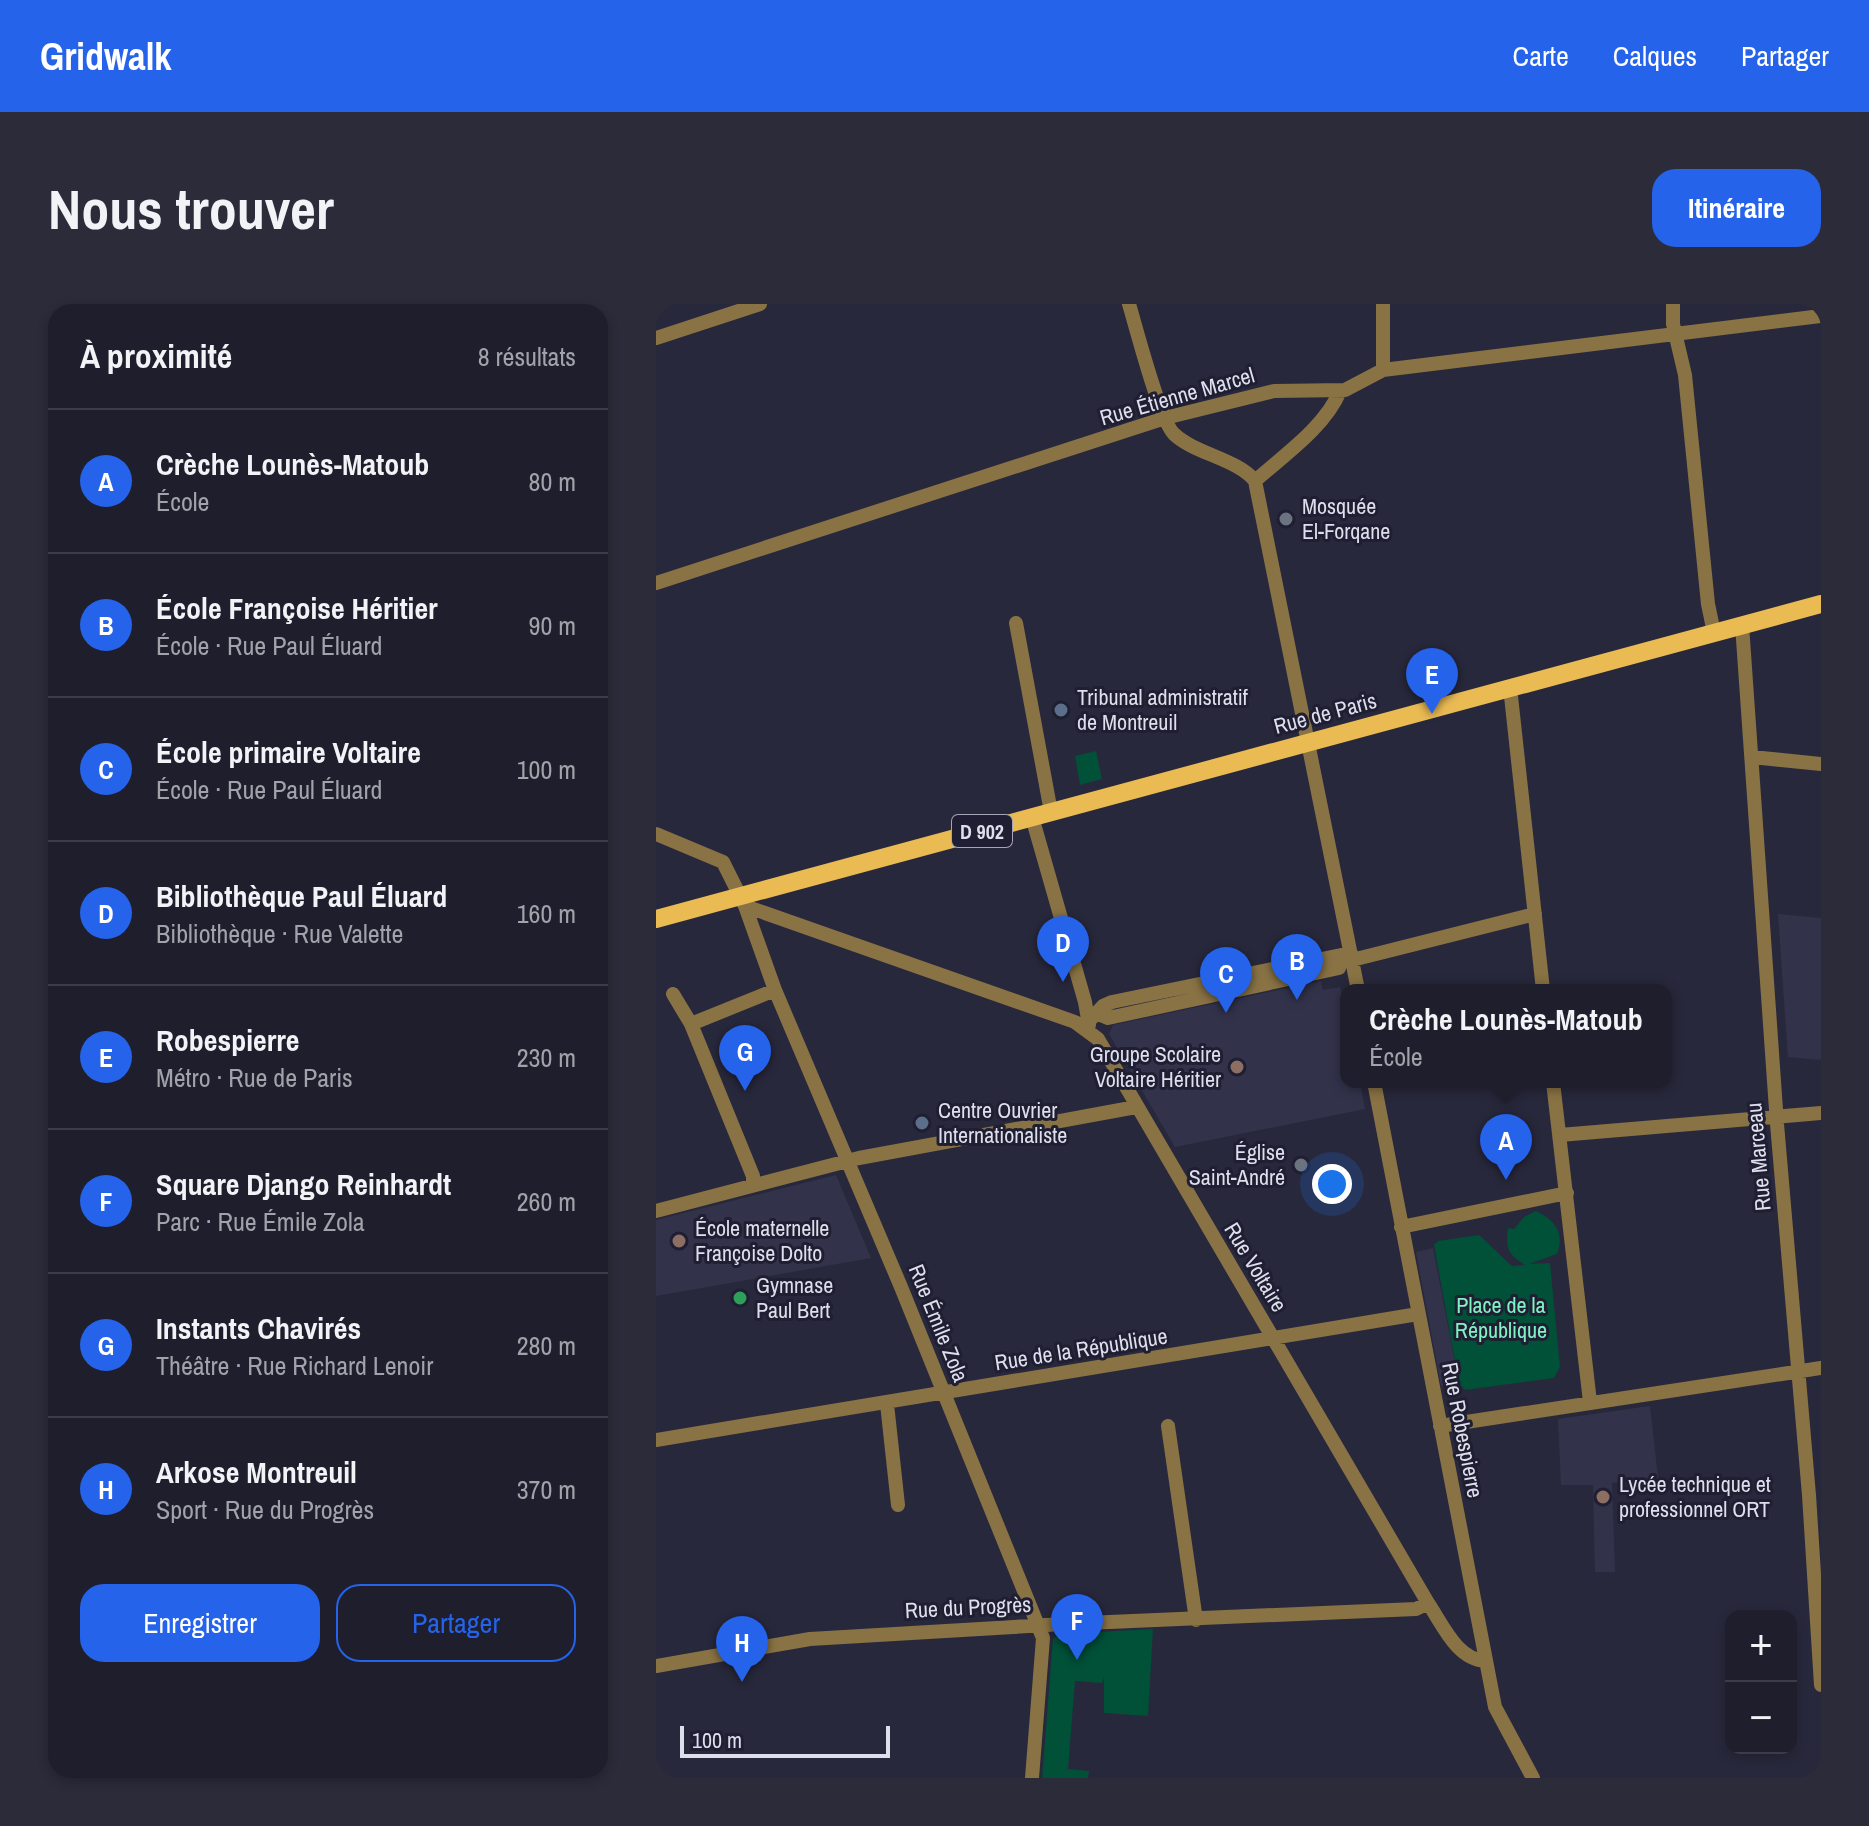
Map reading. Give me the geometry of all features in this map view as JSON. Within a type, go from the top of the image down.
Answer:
[{"type":"main road","name":"Rue de Paris","points":[[656,919],[742,901],[1041,815],[1821,604]]},
{"type":"street","points":[[656,338],[760,304]]},
{"type":"street","points":[[1129,304],[1165,418],[1173,434],[1247,472],[1255,481],[1348,956],[1356,984]]},
{"type":"street","points":[[1383,304],[1383,370]]},
{"type":"street","points":[[1673,304],[1675,333],[1685,375],[1708,604],[1714,633]]},
{"type":"street","name":"Rue Étienne Marcel","points":[[656,583],[1165,418],[1274,391],[1340,391],[1383,370],[1821,316]]},
{"type":"street","points":[[1255,481],[1315,427],[1340,391]]},
{"type":"street","points":[[1016,623],[1041,815],[1091,1021]]},
{"type":"street","name":"Rue Marceau","points":[[1742,625],[1777,1115],[1798,1371],[1816,1540],[1821,1685]]},
{"type":"street","points":[[1510,687],[1542,984]]},
{"type":"street","points":[[1752,757],[1821,764]]},
{"type":"street","name":"Rue Émile Zola","points":[[656,834],[723,862],[742,901],[775,990],[901,1287],[1043,1638],[1032,1778]]},
{"type":"street","points":[[742,901],[1075,1022],[1091,1021],[1112,1002],[1348,956],[1535,914]]},
{"type":"street","points":[[691,1024],[775,990]]},
{"type":"street","points":[[673,994],[691,1024],[753,1176],[753,1184]]},
{"type":"street","name":"Rue Voltaire","points":[[1091,1021],[1136,1107],[1428,1603],[1458,1649],[1474,1661],[1486,1661]]},
{"type":"street","name":"Rue Robespierre","points":[[1375,1088],[1495,1707],[1533,1778]]},
{"type":"street","points":[[1554,1088],[1590,1402]]},
{"type":"street","points":[[656,1211],[846,1161],[1136,1107]]},
{"type":"street","points":[[1560,1135],[1821,1113]]},
{"type":"street","points":[[1401,1227],[1567,1193]]},
{"type":"street","name":"Rue de la République","points":[[656,1440],[1418,1314]]},
{"type":"street","points":[[1440,1426],[1821,1368]]},
{"type":"street","points":[[887,1404],[898,1505]]},
{"type":"street","points":[[1168,1426],[1196,1620]]},
{"type":"street","name":"Rue du Progrès","points":[[656,1666],[810,1639],[1037,1625],[1416,1609],[1428,1603]]},
{"type":"shaded area","points":[[1778,914],[1821,918],[1821,1060],[1788,1057]]},
{"type":"shaded area","name":"Groupe Scolaire Voltaire Héritier","points":[[1321,981],[1323,990],[1340,987],[1340,1088],[1361,1088],[1365,1109],[1175,1147],[1109,1034],[1113,1025]]},
{"type":"shaded area","points":[[836,1175],[871,1258],[656,1296],[656,1220]]},
{"type":"shaded area","points":[[1433,1248],[1459,1383],[1441,1386],[1416,1252]]},
{"type":"shaded area","name":"Lycée technique et professionnel ORT","points":[[1650,1406],[1658,1478],[1612,1483],[1615,1572],[1595,1572],[1593,1485],[1561,1485],[1558,1419]]},
{"type":"green space","points":[[1096,751],[1102,779],[1080,785],[1075,756]]},
{"type":"green space","name":"Place de la République","points":[[1536,1211],[1553,1223],[1560,1240],[1557,1254],[1529,1264],[1550,1263],[1560,1367],[1554,1378],[1465,1390],[1459,1383],[1434,1245],[1438,1241],[1479,1235],[1512,1266],[1525,1265],[1509,1251],[1508,1228],[1514,1229],[1524,1217]]},
{"type":"green space","points":[[1153,1629],[1148,1716],[1104,1713],[1104,1677],[1102,1683],[1075,1681],[1068,1769],[1089,1771],[1088,1778],[1042,1778],[1053,1639],[1059,1634]]},
{"type":"place","name":"Mosquée El-Forqane","points":[[1286,519]]},
{"type":"place","name":"Tribunal administratif de Montreuil","points":[[1061,710]]},
{"type":"place","name":"Robespierre","points":[[1432,714]]},
{"type":"place","name":"Bibliothèque Paul Éluard","points":[[1063,982]]},
{"type":"place","name":"École Françoise Héritier","points":[[1297,1000]]},
{"type":"place","name":"École primaire Voltaire","points":[[1226,1013]]},
{"type":"place","name":"Groupe Scolaire Voltaire Héritier","points":[[1237,1067]]},
{"type":"place","name":"Instants Chavirés","points":[[745,1091]]},
{"type":"place","name":"Centre Ouvrier Internationaliste","points":[[922,1123]]},
{"type":"place","name":"Église Saint-André","points":[[1301,1165]]},
{"type":"place","name":"Crèche Lounès-Matoub","points":[[1506,1180]]},
{"type":"place","name":"École maternelle Françoise Dolto","points":[[679,1241]]},
{"type":"place","name":"Gymnase Paul Bert","points":[[740,1298]]},
{"type":"place","name":"Lycée technique et professionnel ORT","points":[[1603,1497]]},
{"type":"place","name":"Square Django Reinhardt","points":[[1077,1660]]},
{"type":"place","name":"Arkose Montreuil","points":[[742,1682]]}]
